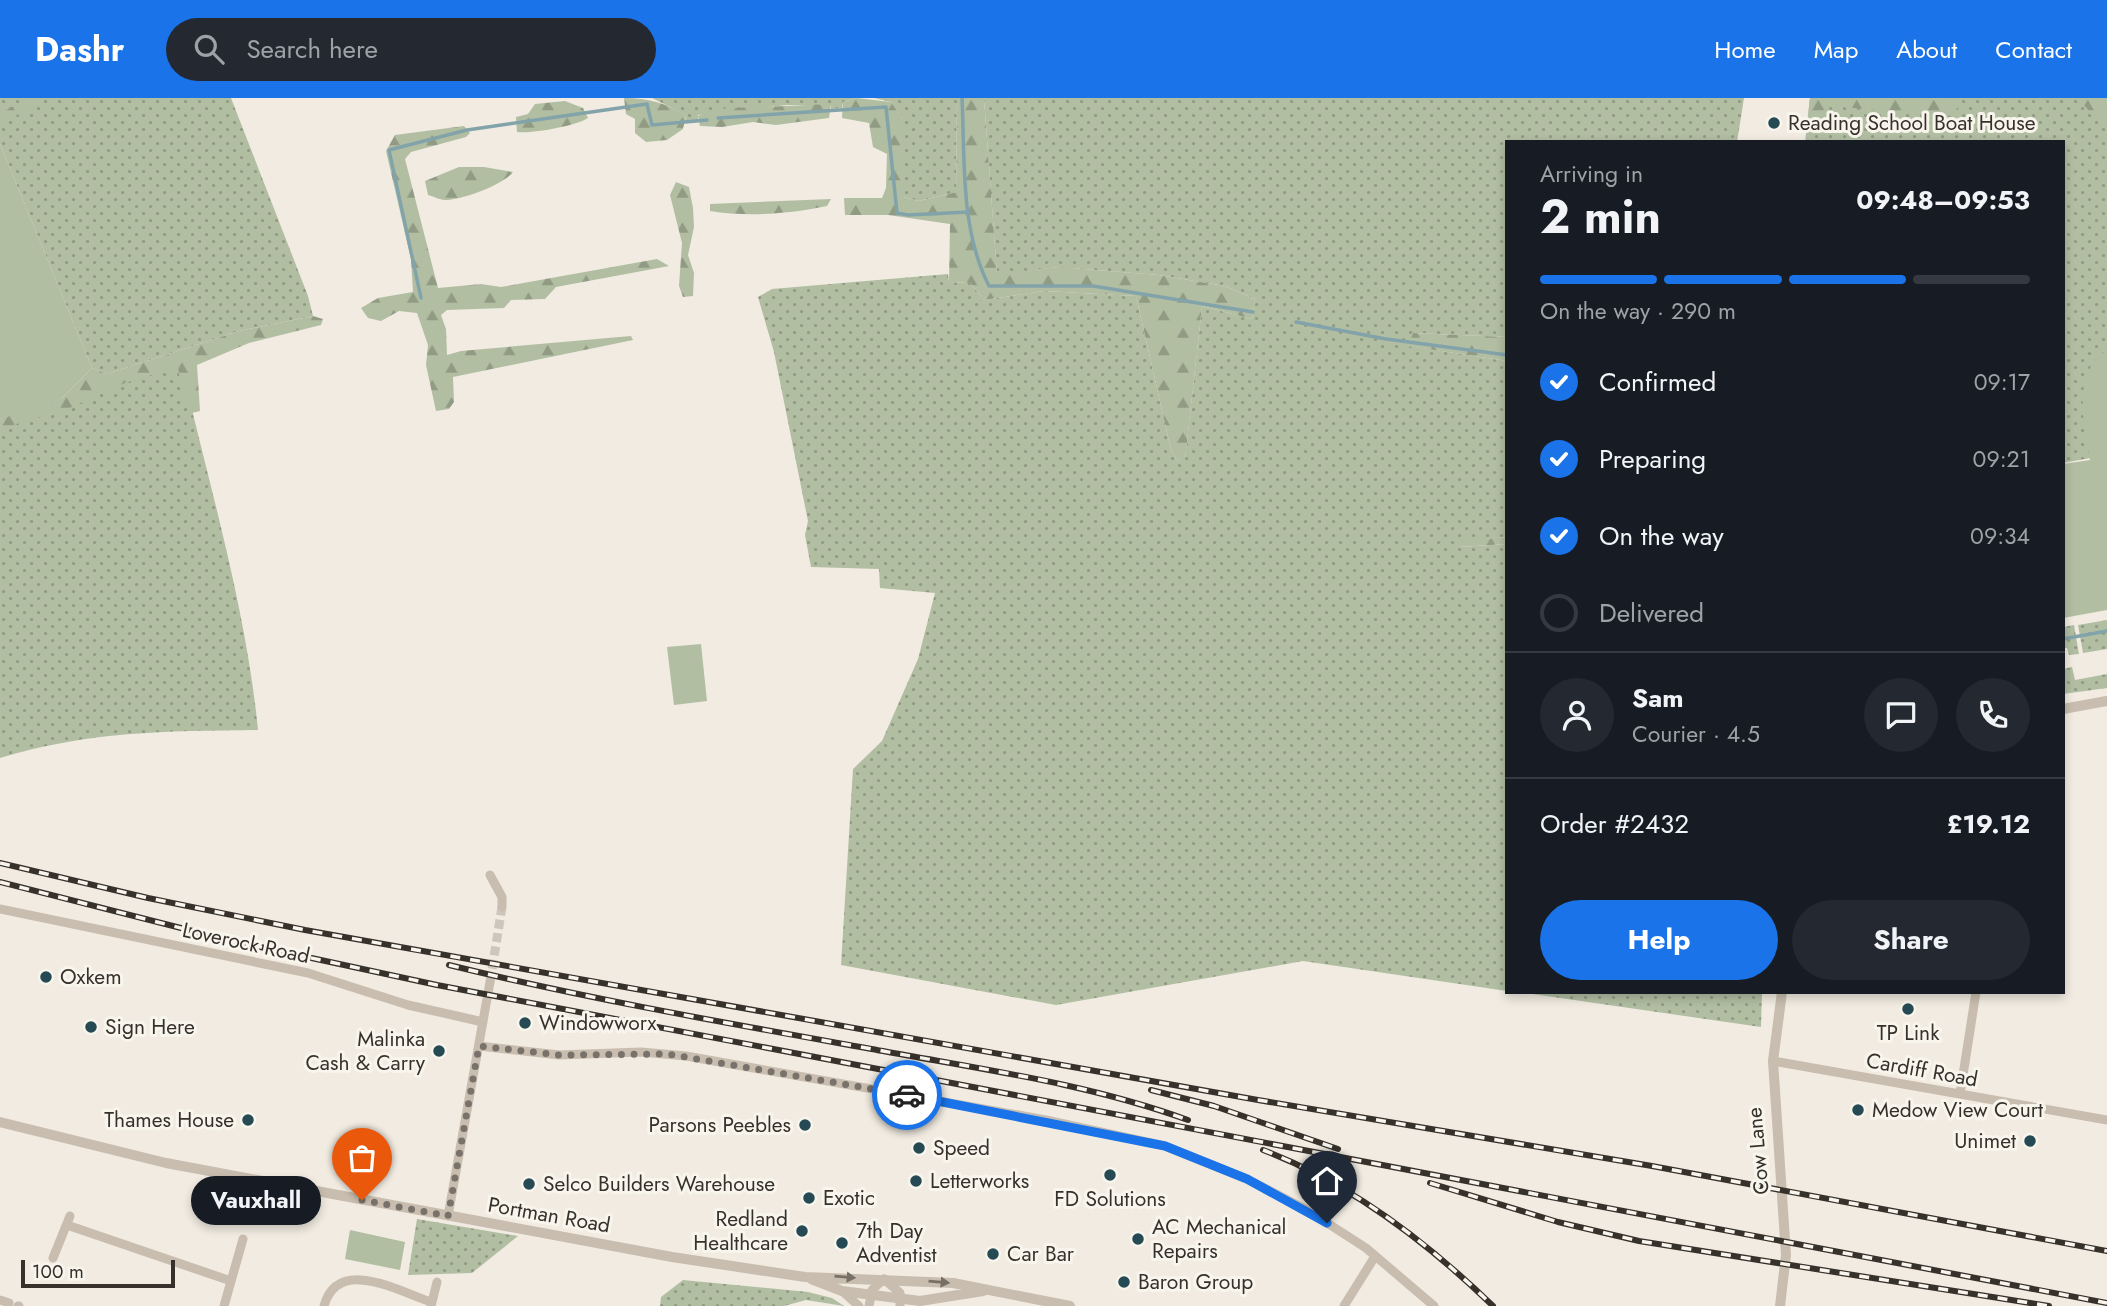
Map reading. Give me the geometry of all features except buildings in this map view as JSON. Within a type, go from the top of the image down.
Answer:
[{"type":"street","points":[[2065,709],[2107,701]]},
{"type":"street","points":[[490,875],[502,897],[502,907]]},
{"type":"street","name":"Loverock Road","points":[[0,909],[308,973],[408,1005],[483,1022]]},
{"type":"street","points":[[448,1216],[490,982]]},
{"type":"street","name":"Cow Lane","points":[[1780,1306],[1786,1255],[1773,1061],[1782,994]]},
{"type":"street","points":[[1960,1094],[1976,994]]},
{"type":"street","points":[[479,1046],[559,1055],[652,1052],[716,1060],[1140,1139],[1198,1158],[1276,1193],[1366,1248],[1374,1258],[1388,1265],[1434,1306]]},
{"type":"street","name":"Cardiff Road","points":[[1773,1061],[2107,1120]]},
{"type":"street","name":"Portman Road","points":[[0,1122],[134,1156],[684,1259],[805,1277],[953,1283],[1070,1306]]},
{"type":"street","points":[[53,1258],[69,1220],[231,1281]]},
{"type":"street","points":[[224,1306],[243,1240]]},
{"type":"street","points":[[1344,1306],[1374,1258]]},
{"type":"street","name":"Portman Road","points":[[805,1277],[870,1301],[916,1303],[993,1291]]},
{"type":"street","points":[[324,1306],[335,1286],[353,1278],[431,1304],[437,1282]]},
{"type":"street","points":[[870,1301],[884,1279],[897,1289],[901,1302]]},
{"type":"street","points":[[842,1291],[859,1306]]},
{"type":"green space","points":[[0,98],[231,98],[308,296],[313,316],[239,331],[107,374],[92,368],[0,144]]},
{"type":"green space","points":[[27,98],[49,98],[2,123],[0,114]]},
{"type":"green space","points":[[624,98],[641,99],[671,107],[686,115],[683,129],[667,140],[646,142],[635,133],[635,119],[626,114]]},
{"type":"green space","points":[[652,98],[857,98],[843,102],[842,108],[831,109],[831,105],[787,105],[698,115],[698,120],[685,121],[686,115]]},
{"type":"green space","points":[[857,98],[891,102],[903,119],[903,197],[919,201],[956,192],[957,98],[984,98],[997,274],[1059,267],[1159,275],[1225,286],[1255,299],[1252,319],[1202,306],[1185,460],[1178,461],[1171,450],[1136,296],[1044,291],[984,300],[970,283],[949,282],[950,224],[888,215],[845,215],[844,198],[882,198],[886,188],[887,154],[873,147],[869,123],[842,118],[843,102]]},
{"type":"green space","points":[[874,98],[957,98],[956,192],[919,201],[903,197],[903,119],[891,102]]},
{"type":"green space","points":[[984,98],[1744,98],[1737,140],[1505,140],[1505,337],[1413,333],[1409,346],[1505,361],[1505,537],[1458,542],[1459,547],[1505,544],[1505,991],[1303,961],[1056,1005],[841,965],[853,769],[882,741],[918,659],[935,593],[880,588],[879,569],[811,567],[805,535],[808,521],[774,352],[758,297],[772,289],[948,274],[949,282],[970,283],[984,300],[1044,291],[1136,296],[1171,450],[1178,461],[1185,459],[1202,306],[1252,319],[1255,299],[1225,286],[1159,275],[1059,267],[997,275]]},
{"type":"green space","points":[[1810,98],[2107,98],[2107,455],[2065,463],[2065,140],[1805,140]]},
{"type":"green space","points":[[1810,98],[1957,98],[1960,102],[1953,116],[1829,106],[1831,124],[1823,131],[1813,134],[1806,132]]},
{"type":"green space","points":[[2083,98],[2107,98],[2107,118],[2093,115],[2082,103]]},
{"type":"green space","points":[[565,101],[583,108],[588,118],[553,129],[517,132],[516,117],[528,114],[535,104]]},
{"type":"green space","points":[[831,104],[829,118],[776,125],[753,122],[722,127],[700,126],[698,116],[713,109]]},
{"type":"green space","points":[[464,126],[470,133],[466,137],[411,152],[405,159],[438,288],[481,284],[501,287],[657,259],[669,266],[556,287],[545,299],[511,300],[504,308],[447,310],[441,315],[446,329],[447,355],[461,351],[631,336],[633,340],[453,377],[454,402],[449,409],[436,411],[426,365],[428,345],[417,313],[399,311],[381,321],[368,318],[361,308],[378,298],[413,292],[411,259],[386,151],[395,135]]},
{"type":"green space","points":[[0,144],[92,368],[60,400],[0,419]]},
{"type":"green space","points":[[459,167],[484,167],[513,172],[491,187],[461,197],[445,200],[428,195],[425,181]]},
{"type":"green space","points":[[676,182],[689,187],[693,208],[694,227],[688,255],[694,273],[693,296],[683,297],[679,286],[682,243],[670,195]]},
{"type":"green space","points":[[831,199],[827,206],[783,213],[739,214],[710,211],[710,204]]},
{"type":"green space","points":[[313,316],[323,319],[321,325],[249,343],[197,365],[200,411],[192,413],[182,394],[178,367],[125,383],[67,409],[0,429],[0,419],[60,400],[92,368],[107,374],[239,331]]},
{"type":"green space","points":[[1413,333],[1505,337],[1505,361],[1408,346]]},
{"type":"green space","points":[[2107,350],[2107,610],[2065,618],[2065,464],[2090,460],[2083,400],[2084,385],[2096,359]]},
{"type":"green space","points":[[180,360],[245,637],[258,730],[128,734],[65,742],[0,758],[0,419]]},
{"type":"green space","points":[[1505,537],[1505,544],[1458,547],[1458,541]]},
{"type":"green space","points":[[2107,620],[2107,649],[2083,653],[2078,625]]},
{"type":"green space","points":[[2074,625],[2079,654],[2069,655],[2065,648],[2065,627]]},
{"type":"green space","points":[[701,644],[707,701],[674,705],[667,647]]},
{"type":"green space","points":[[2072,667],[2075,680],[2107,674],[2107,688],[2065,694],[2065,669]]},
{"type":"green space","points":[[1532,994],[1762,994],[1761,1027]]},
{"type":"green space","points":[[417,1219],[518,1236],[472,1273],[408,1275]]},
{"type":"green space","points":[[350,1230],[405,1242],[400,1270],[345,1259]]},
{"type":"green space","points":[[683,1280],[808,1292],[832,1298],[844,1306],[806,1300],[784,1306],[660,1306],[661,1297]]},
{"type":"waterway","points":[[962,98],[964,170],[969,218],[973,241],[989,286],[1093,286],[1253,312]]},
{"type":"waterway","points":[[421,298],[389,150],[467,130],[647,104],[652,125],[707,120]]},
{"type":"waterway","points":[[718,118],[886,107],[897,213],[908,215],[969,212]]},
{"type":"waterway","points":[[1296,322],[1386,339],[1505,355]]},
{"type":"waterway","points":[[2065,639],[2107,631]]},
{"type":"tunnel","points":[[490,982],[502,907]]},
{"type":"railway","points":[[0,863],[148,898],[305,930],[1258,1100],[1652,1166],[2107,1251]]},
{"type":"railway","points":[[0,882],[228,940],[437,985],[2107,1303]]},
{"type":"railway","points":[[449,965],[665,1011],[1037,1079],[1151,1107],[1188,1120]]},
{"type":"railway","points":[[1151,1090],[1214,1106],[1338,1149]]},
{"type":"railway","points":[[1263,1150],[1326,1179],[1386,1216],[1441,1259],[1493,1306]]},
{"type":"railway","points":[[1430,1183],[1558,1222],[1639,1241],[2049,1306]]},
{"type":"way so far","points":[[362,1200],[448,1216],[479,1046],[559,1055],[641,1052],[668,1054],[716,1060],[907,1095]]},
{"type":"place","name":"Reading School Boat House","points":[[1774,123]]},
{"type":"place","name":"Oxkem","points":[[46,977]]},
{"type":"place","name":"TP Link","points":[[1908,1009]]},
{"type":"place","name":"Windowworx","points":[[525,1023]]},
{"type":"place","name":"Sign Here","points":[[91,1027]]},
{"type":"place","name":"Malinka Cash & Carry","points":[[439,1051]]},
{"type":"place","name":"Medow View Court","points":[[1858,1110]]},
{"type":"place","name":"Thames House","points":[[248,1120]]},
{"type":"place","name":"Parsons Peebles","points":[[805,1125]]},
{"type":"place","name":"Unimet","points":[[2030,1141]]},
{"type":"place","name":"Speed","points":[[919,1148]]},
{"type":"place","name":"FD Solutions","points":[[1110,1175]]},
{"type":"place","name":"Letterworks","points":[[916,1181]]},
{"type":"place","name":"Selco Builders Warehouse","points":[[529,1184]]},
{"type":"place","name":"Exotic","points":[[809,1198]]},
{"type":"place","name":"Vauxhall","points":[[362,1200]]},
{"type":"place","name":"Redland Healthcare","points":[[802,1231]]},
{"type":"place","name":"AC Mechanical Repairs","points":[[1138,1239]]},
{"type":"place","name":"7th Day Adventist","points":[[842,1243]]},
{"type":"place","name":"Car Bar","points":[[993,1254]]},
{"type":"place","name":"Baron Group","points":[[1124,1282]]},
{"type":"route","points":[[907,1095],[1165,1146],[1247,1179],[1327,1223]]}]
